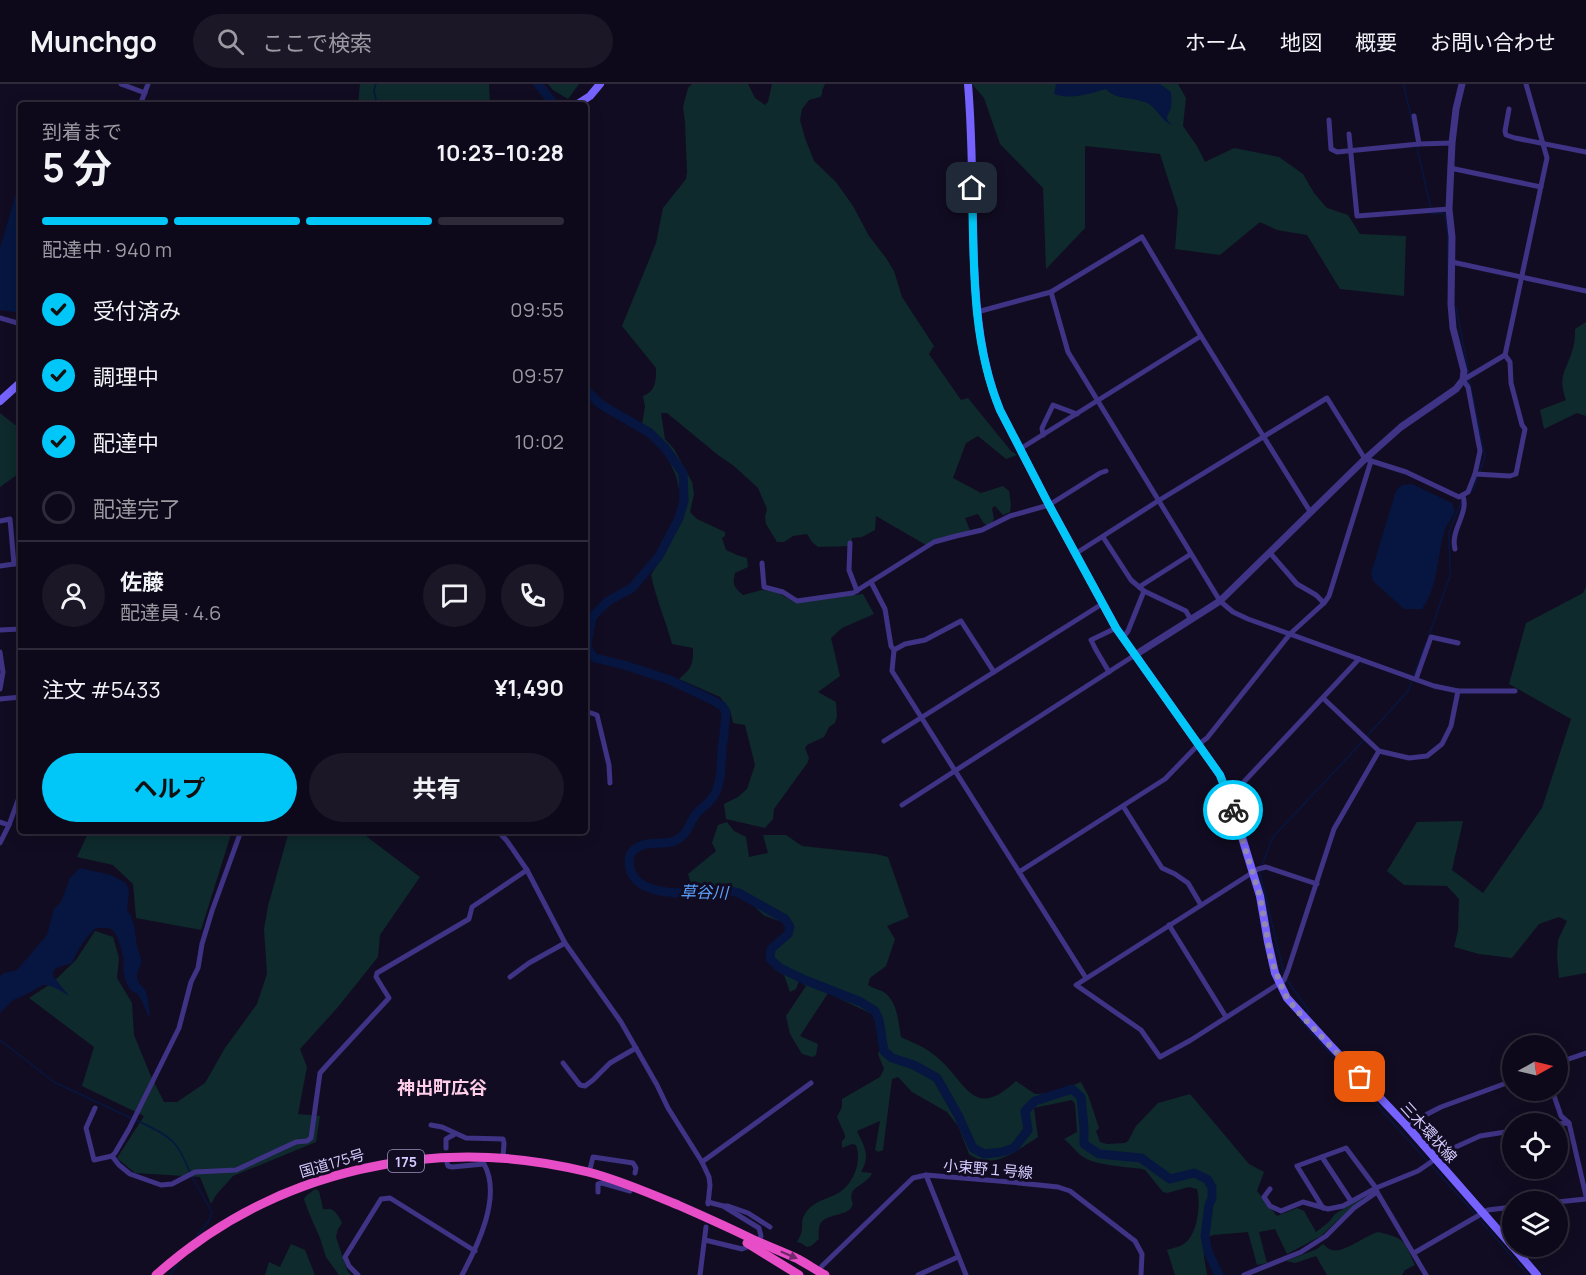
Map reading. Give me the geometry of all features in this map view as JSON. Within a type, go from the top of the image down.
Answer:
[{"type":"highway","name":"国道175号","points":[[156,1275],[177,1256],[231,1220],[303,1186],[402,1161],[456,1157],[485,1160],[503,1158],[535,1162],[589,1173],[641,1189],[679,1206],[701,1220],[824,1271]]},
{"type":"highway","name":"国道175号","points":[[755,1244],[799,1275]]},
{"type":"main road","points":[[581,102],[590,96],[600,84]]},
{"type":"main road","name":"三木環状線","points":[[968,84],[977,312],[983,357],[994,395],[1008,426],[1116,628],[1220,775],[1227,790],[1260,896],[1271,959],[1287,998],[1406,1125],[1502,1235]]},
{"type":"main road","points":[[0,401],[18,385]]},
{"type":"main road","name":"三木環状線","points":[[1521,1257],[1537,1275]]},
{"type":"street","points":[[121,84],[145,93]]},
{"type":"street","points":[[141,102],[148,84]]},
{"type":"street","points":[[1075,554],[1327,398],[1368,460],[1406,472],[1459,497],[1468,492],[1480,451],[1468,387],[1463,380],[1464,371],[1454,328],[1451,304],[1452,237],[1449,209],[1452,143],[1462,84]]},
{"type":"street","points":[[902,805],[1220,601],[1401,427],[1456,389],[1463,380],[1505,355],[1547,158],[1527,84]]},
{"type":"street","points":[[1509,109],[1504,131],[1506,135],[1586,152]]},
{"type":"street","points":[[1414,116],[1419,144]]},
{"type":"street","points":[[1329,120],[1331,149],[1337,152],[1452,143]]},
{"type":"street","points":[[1348,134],[1357,216],[1449,209]]},
{"type":"street","points":[[1450,168],[1541,187]]},
{"type":"street","points":[[977,312],[1050,292],[1142,237],[1311,513]]},
{"type":"street","points":[[1452,262],[1586,291]]},
{"type":"street","points":[[1050,292],[1068,352],[1220,601],[1233,612],[1434,686],[1458,691],[1515,691]]},
{"type":"street","points":[[0,318],[18,323]]},
{"type":"street","points":[[1020,449],[1201,336]]},
{"type":"street","points":[[1475,474],[1510,476],[1516,474],[1525,429],[1511,382],[1510,362],[1505,355]]},
{"type":"street","points":[[1043,435],[1042,428],[1053,405],[1077,414]]},
{"type":"street","points":[[1019,872],[1165,779],[1222,721],[1290,634],[1324,603],[1329,596],[1368,460]]},
{"type":"street","points":[[762,563],[764,587],[783,592],[797,601],[853,594],[934,543],[982,530],[1010,516],[1049,505],[1106,471]]},
{"type":"street","points":[[1455,549],[1453,542],[1465,504],[1463,496]]},
{"type":"street","points":[[0,521],[10,519],[18,563],[0,566]]},
{"type":"street","points":[[1103,537],[1131,580],[1142,589],[1186,612],[1191,620]]},
{"type":"street","points":[[850,543],[849,570],[857,591]]},
{"type":"street","points":[[1269,553],[1297,584],[1316,595],[1324,603]]},
{"type":"street","points":[[1123,638],[1128,631],[1142,589],[1191,554]]},
{"type":"street","points":[[871,582],[885,609],[891,646],[894,650],[892,671],[1086,978]]},
{"type":"street","points":[[884,741],[1102,604]]},
{"type":"street","points":[[894,650],[905,644],[925,640],[962,621],[994,672]]},
{"type":"street","points":[[1109,672],[1091,640],[1116,628]]},
{"type":"street","points":[[0,630],[18,629]]},
{"type":"street","points":[[1416,680],[1431,637],[1458,644]]},
{"type":"street","points":[[0,652],[3,672],[0,689]]},
{"type":"street","points":[[1227,790],[1240,786],[1359,659]]},
{"type":"street","points":[[1323,698],[1379,750],[1409,758],[1428,756],[1442,744],[1451,726],[1458,691]]},
{"type":"street","points":[[0,699],[18,697]]},
{"type":"street","points":[[588,712],[597,715],[609,765],[610,783]]},
{"type":"street","points":[[1317,884],[1266,867],[1258,868],[1076,985],[1141,1030],[1160,1057],[1191,1040],[1284,980],[1317,884],[1334,829],[1379,750]]},
{"type":"street","points":[[0,843],[18,800]]},
{"type":"street","points":[[1123,806],[1161,868],[1175,873],[1188,883],[1201,905]]},
{"type":"street","points":[[0,822],[9,825]]},
{"type":"street","points":[[95,1108],[86,1128],[94,1160],[115,1154],[179,1028],[191,982],[198,968],[202,944],[212,911],[240,834]]},
{"type":"street","points":[[501,834],[527,870],[564,943],[604,997],[636,1048],[668,1108],[702,1161],[709,1177],[708,1203],[728,1206],[748,1213],[770,1227]]},
{"type":"street","points":[[112,1156],[130,1174],[162,1185],[172,1184],[195,1172],[236,1170],[296,1142],[310,1138],[320,1073],[389,998],[376,977],[377,973],[469,919],[472,907],[527,870]]},
{"type":"street","points":[[1169,925],[1226,1017]]},
{"type":"street","points":[[510,977],[564,943]]},
{"type":"street","points":[[563,1063],[580,1085],[585,1086],[610,1063],[636,1048]]},
{"type":"street","points":[[1568,1059],[1586,1053]]},
{"type":"street","points":[[702,1161],[811,1083]]},
{"type":"street","points":[[1406,1125],[1441,1107],[1502,1085]]},
{"type":"street","points":[[1556,1101],[1561,1116],[1569,1123],[1586,1198],[1568,1200]]},
{"type":"street","points":[[431,1125],[471,1139],[503,1139],[503,1158]]},
{"type":"street","points":[[1270,1189],[1264,1197],[1270,1206],[1281,1211],[1303,1202],[1328,1209],[1343,1206],[1418,1171],[1447,1151],[1480,1136],[1502,1133]]},
{"type":"street","points":[[446,1148],[446,1139],[455,1134]]},
{"type":"street","points":[[1323,1208],[1297,1166],[1346,1148],[1377,1190],[1426,1275]]},
{"type":"street","points":[[589,1173],[593,1157],[620,1163],[633,1163],[636,1168],[635,1173]]},
{"type":"street","points":[[1322,1157],[1351,1201]]},
{"type":"street","points":[[447,1163],[452,1167],[485,1160],[491,1185],[490,1203],[475,1251],[462,1275]]},
{"type":"street","points":[[926,1175],[966,1275]]},
{"type":"street","name":"小束野１号線","points":[[824,1271],[913,1178],[926,1175],[1058,1187],[1070,1191],[1135,1241],[1142,1254],[1141,1275]]},
{"type":"street","points":[[598,1192],[598,1184],[602,1183],[630,1191]]},
{"type":"street","points":[[1244,1275],[1301,1252],[1326,1236],[1354,1208],[1377,1190]]},
{"type":"street","points":[[358,1275],[349,1266],[345,1257],[381,1199],[390,1198],[475,1251]]},
{"type":"street","points":[[705,1240],[742,1249],[755,1244],[761,1236],[759,1228],[723,1206]]},
{"type":"street","points":[[1414,1253],[1488,1210],[1502,1208]]},
{"type":"street","points":[[700,1275],[706,1227]]},
{"type":"street","points":[[918,1275],[958,1257]]},
{"type":"green space","points":[[360,84],[489,84],[490,102],[358,102]]},
{"type":"green space","points":[[548,84],[579,84],[568,99]]},
{"type":"green space","points":[[692,84],[748,84],[755,98],[765,105],[768,102],[772,84],[825,84],[820,97],[809,100],[802,109],[800,120],[814,161],[836,182],[853,206],[869,236],[894,271],[902,297],[934,346],[929,354],[961,400],[968,398],[1011,451],[1017,455],[1006,459],[978,436],[966,443],[953,478],[981,493],[1003,486],[1009,491],[1010,512],[1003,515],[995,506],[992,508],[994,519],[991,525],[984,524],[978,514],[965,518],[970,530],[926,545],[876,516],[875,530],[862,537],[852,538],[851,546],[818,547],[807,534],[793,536],[784,542],[777,542],[766,524],[767,509],[758,488],[667,413],[661,413],[665,439],[674,449],[692,482],[694,494],[690,512],[697,519],[725,532],[722,538],[726,550],[747,558],[748,567],[735,573],[734,577],[734,586],[743,595],[762,590],[777,592],[796,603],[863,594],[874,614],[842,628],[831,638],[840,676],[818,692],[836,702],[835,723],[829,727],[824,737],[805,748],[809,758],[808,762],[774,809],[773,819],[765,828],[726,819],[724,804],[747,789],[755,765],[745,725],[733,723],[730,710],[720,697],[679,679],[691,666],[693,648],[672,644],[651,575],[672,540],[682,502],[676,476],[666,454],[652,438],[641,430],[645,407],[643,396],[653,388],[656,368],[622,326],[656,243],[663,208],[686,179],[683,107],[688,88]]},
{"type":"green space","points":[[972,84],[1178,84],[1186,98],[1183,126],[1205,162],[1234,148],[1279,157],[1303,174],[1314,193],[1327,208],[1348,215],[1360,234],[1406,236],[1404,296],[1340,289],[1307,235],[1277,230],[1260,222],[1220,255],[1175,249],[1178,210],[1160,154],[1085,146],[1085,228],[1046,269],[1043,188],[1000,144],[984,98]]},
{"type":"green space","points":[[1586,322],[1586,416],[1577,413],[1544,429],[1540,410],[1566,400],[1562,384],[1574,346],[1575,329]]},
{"type":"green space","points":[[0,413],[15,425],[18,424],[18,474],[0,487]]},
{"type":"green space","points":[[1586,587],[1586,973],[1559,978],[1558,940],[1567,921],[1559,917],[1539,924],[1512,958],[1479,954],[1454,947],[1458,931],[1459,899],[1447,886],[1404,885],[1387,871],[1417,822],[1463,821],[1452,870],[1483,893],[1542,808],[1571,719],[1509,684],[1526,623],[1583,593]]},
{"type":"green space","points":[[727,822],[734,831],[746,837],[749,857],[768,853],[763,835],[786,835],[802,846],[888,857],[909,917],[887,926],[895,939],[886,966],[870,978],[868,985],[882,991],[891,1000],[901,1037],[934,1054],[972,1094],[980,1098],[990,1098],[1001,1093],[1016,1081],[1035,1094],[1054,1093],[1081,1082],[1099,1128],[1096,1131],[1100,1142],[1107,1144],[1128,1141],[1136,1126],[1158,1103],[1190,1094],[1249,1164],[1264,1172],[1257,1191],[1277,1216],[1297,1208],[1304,1211],[1316,1232],[1335,1214],[1361,1198],[1362,1200],[1321,1236],[1287,1254],[1275,1229],[1259,1232],[1267,1263],[1257,1265],[1248,1232],[1213,1235],[1204,1239],[1207,1275],[1175,1275],[1167,1250],[1183,1244],[1193,1232],[1199,1202],[1197,1189],[1189,1187],[1163,1192],[1145,1170],[1104,1164],[1082,1156],[1064,1139],[1077,1132],[1075,1104],[1072,1100],[1034,1108],[1038,1137],[1022,1148],[996,1160],[978,1159],[969,1154],[958,1126],[947,1112],[912,1092],[898,1077],[892,1079],[883,1150],[878,1152],[875,1150],[880,1121],[857,1131],[866,1156],[861,1172],[872,1173],[853,1191],[851,1208],[822,1221],[819,1239],[811,1246],[807,1247],[797,1242],[801,1234],[803,1217],[810,1207],[840,1192],[856,1171],[858,1151],[856,1145],[852,1144],[842,1148],[845,1135],[837,1117],[842,1107],[842,1099],[880,1077],[884,1069],[878,1054],[884,1041],[885,1029],[882,1019],[828,993],[800,1036],[818,1044],[816,1055],[813,1057],[802,1054],[790,1034],[786,1016],[806,986],[799,981],[796,989],[790,992],[784,975],[775,970],[768,961],[775,948],[791,933],[782,922],[765,916],[733,888],[693,889],[688,874],[716,851],[712,843],[718,825]]},
{"type":"green space","points":[[88,834],[231,834],[201,930],[136,918],[133,884],[113,865],[77,857]]},
{"type":"green space","points":[[288,834],[364,834],[420,877],[380,935],[378,957],[338,1007],[300,1049],[307,1067],[298,1114],[320,1116],[316,1142],[233,1176],[211,1204],[200,1177],[135,1173],[117,1158],[144,1116],[82,1086],[94,1047],[29,998],[52,983],[76,960],[95,931],[113,937],[119,958],[117,978],[132,1003],[134,1035],[164,1102],[177,1102],[205,1083],[225,1048],[257,1004],[267,974],[264,929]]},
{"type":"green space","points":[[315,1189],[319,1191],[323,1209],[334,1211],[342,1223],[336,1237],[347,1270],[351,1275],[339,1275],[326,1257],[304,1199]]},
{"type":"green space","points":[[1378,1232],[1394,1236],[1402,1241],[1415,1265],[1405,1270],[1402,1275],[1327,1275],[1316,1256],[1295,1263],[1286,1261],[1317,1249],[1323,1244],[1332,1250],[1343,1249]]},
{"type":"green space","points":[[291,1244],[305,1250],[315,1275],[265,1275],[269,1262],[280,1267]]},
{"type":"water","points":[[1056,84],[1160,84],[1171,92],[1171,106],[1167,119],[1173,125],[1165,121],[1151,105],[1142,101],[1114,95],[1106,89],[1080,96],[1061,96],[1054,94]]},
{"type":"water","points":[[18,186],[18,313],[0,310],[0,248]]},
{"type":"water","points":[[1412,484],[1452,503],[1455,512],[1444,532],[1434,582],[1422,609],[1404,609],[1373,581],[1371,573],[1396,491],[1402,485]]},
{"type":"water","points":[[80,868],[111,875],[126,883],[129,891],[127,910],[134,925],[141,959],[137,979],[146,992],[150,1015],[139,996],[127,984],[120,944],[114,931],[104,928],[96,928],[88,936],[72,963],[56,968],[53,972],[53,976],[69,996],[54,987],[43,985],[13,1000],[0,1013],[0,976],[17,970],[47,935],[54,909],[61,902],[70,878]]},
{"type":"waterway","points":[[376,84],[374,90],[376,102]]},
{"type":"waterway","name":"草谷川","points":[[538,84],[553,102]]},
{"type":"waterway","points":[[1402,84],[1416,139]]},
{"type":"waterway","points":[[1417,147],[1432,214],[1443,213],[1445,215],[1448,237],[1448,284]]},
{"type":"waterway","points":[[1456,307],[1469,374]]},
{"type":"waterway","points":[[1469,379],[1485,457],[1474,488],[1470,492]]},
{"type":"waterway","name":"草谷川","points":[[588,392],[600,404],[650,433],[665,448],[683,473],[684,501],[679,518],[659,556],[632,588],[608,601],[592,617],[588,639]]},
{"type":"waterway","points":[[1429,635],[1450,576],[1449,532],[1462,500]]},
{"type":"waterway","points":[[1367,736],[1408,691],[1426,643]]},
{"type":"waterway","name":"草谷川","points":[[588,647],[595,658],[670,680],[714,701],[726,712],[716,792],[696,814],[682,837],[675,841],[641,846],[632,852],[629,858],[630,869],[636,879],[659,891],[739,893],[785,919],[790,927],[788,934],[771,949],[770,959],[780,968],[861,1002],[875,1011],[879,1020],[884,1051],[892,1058],[914,1065],[937,1078],[973,1148],[984,1154],[1014,1148],[1028,1130],[1025,1111],[1035,1101],[1072,1089],[1081,1097],[1084,1144],[1099,1154],[1141,1158],[1170,1179],[1194,1173],[1207,1179],[1212,1187],[1212,1198],[1205,1236],[1208,1252],[1219,1275]]},
{"type":"waterway","points":[[1262,865],[1273,837],[1364,740]]},
{"type":"waterway","points":[[1261,869],[1260,873],[1284,973]]},
{"type":"waterway","points":[[1287,980],[1309,1011],[1306,1015]]},
{"type":"waterway","points":[[1303,1019],[1301,1021],[1475,1214]]},
{"type":"waterway","points":[[0,1040],[54,1082],[131,1118]]},
{"type":"waterway","points":[[136,1120],[170,1139],[181,1152],[190,1173]]},
{"type":"waterway","points":[[192,1177],[212,1212],[209,1221],[196,1237]]},
{"type":"waterway","points":[[1478,1218],[1528,1275]]},
{"type":"waterway","points":[[170,1275],[178,1264]]},
{"type":"way so far","points":[[1233,810],[1260,896],[1271,959],[1287,998],[1360,1077]]},
{"type":"district","name":"神出町広谷","points":[[442,1087]]},
{"type":"route","points":[[972,188],[977,312],[983,357],[1000,410],[1102,604],[1116,628],[1220,775],[1233,810]]}]
